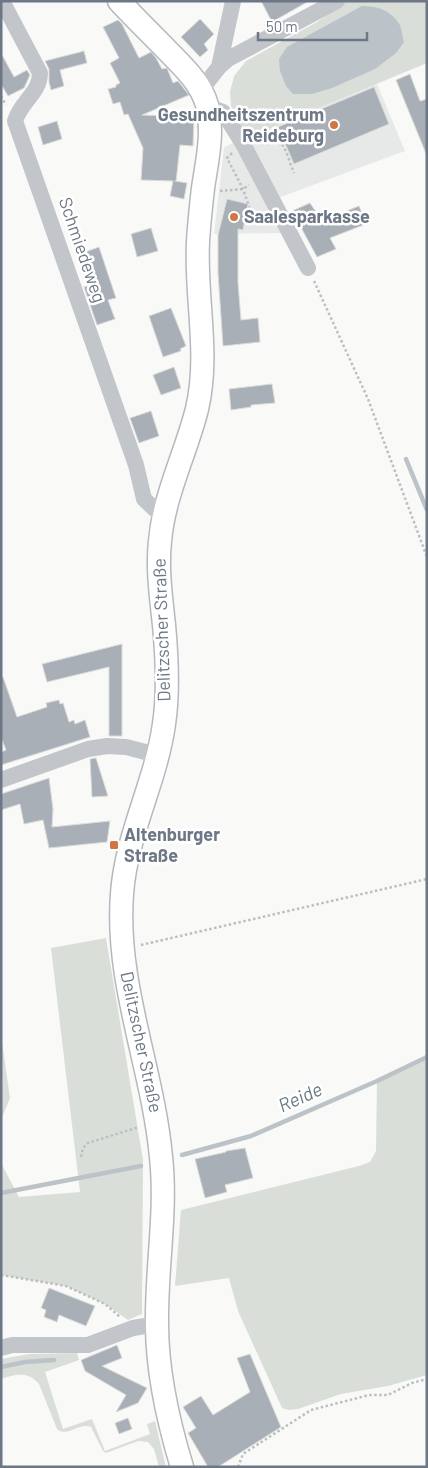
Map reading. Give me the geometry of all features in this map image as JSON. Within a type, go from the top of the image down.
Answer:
[{"type":"main road","points":[[119,1],[189,73],[204,98]]},
{"type":"main road","name":"Delitzscher Straße","points":[[182,1467],[165,1395],[157,1345],[156,1324],[163,1204],[162,1160],[157,1123],[126,974],[120,918],[129,847],[157,755],[164,724],[167,670],[161,600],[159,545],[163,517],[197,410],[202,379],[198,244],[209,151],[210,126],[204,98]]},
{"type":"street","name":"Schmiedeweg","points":[[2,1],[40,73],[40,83],[18,111],[16,121],[136,465],[144,499],[163,517]]},
{"type":"street","points":[[233,1],[219,67],[204,98],[223,112],[261,178],[308,268]]},
{"type":"street","points":[[219,67],[228,60],[337,1]]},
{"type":"street","points":[[1,780],[88,749],[106,746],[126,747],[157,755]]},
{"type":"street","points":[[1,1348],[12,1345],[88,1345],[133,1328],[156,1324]]},
{"type":"path","points":[[219,192],[243,188],[261,178]]},
{"type":"path","points":[[308,268],[368,399],[427,557]]},
{"type":"path","points":[[122,946],[150,943],[427,879]]},
{"type":"path","points":[[81,1157],[83,1148],[88,1143],[128,1129],[157,1123]]},
{"type":"path","points":[[1,1275],[66,1286],[105,1304],[133,1328]]},
{"type":"path","points":[[238,1467],[243,1454],[312,1410],[368,1394],[388,1394],[412,1383],[427,1379]]},
{"type":"shaded area","points":[[347,1],[427,1],[427,63],[247,138],[231,106],[230,92],[234,76],[246,61],[317,22]]},
{"type":"shaded area","points":[[362,6],[382,9],[398,22],[404,42],[396,53],[375,69],[332,88],[312,94],[293,94],[286,86],[280,71],[279,59],[287,47]]},
{"type":"shaded area","points":[[377,84],[405,151],[275,199],[281,233],[214,234],[224,147]]},
{"type":"shaded area","points":[[106,938],[143,1160],[142,1314],[128,1320],[105,1304],[66,1286],[1,1275],[1,1163],[19,1197],[80,1192],[51,948]]},
{"type":"shaded area","points":[[1,1035],[10,1098],[1,1120]]},
{"type":"shaded area","points":[[427,1057],[427,1375],[388,1386],[341,1394],[298,1409],[289,1410],[282,1408],[238,1311],[229,1278],[175,1286],[181,1210],[370,1162],[376,1151],[377,1081]]},
{"type":"shaded area","points":[[77,1353],[79,1360],[45,1372],[63,1429],[92,1419],[105,1451],[150,1434],[147,1424],[155,1421],[166,1467],[159,1467],[154,1449],[148,1442],[138,1441],[106,1453],[103,1451],[91,1427],[82,1426],[65,1432],[57,1429],[39,1384],[35,1380],[26,1375],[1,1379],[1,1359],[29,1354]]},
{"type":"building","points":[[261,1],[309,1],[272,22]]},
{"type":"building","points":[[200,19],[214,34],[204,44],[208,50],[200,57],[181,37]]},
{"type":"building","points":[[118,20],[122,24],[139,58],[151,52],[162,69],[167,68],[173,83],[178,81],[189,95],[142,115],[194,117],[193,146],[180,145],[176,181],[187,183],[184,199],[170,196],[173,181],[141,180],[143,148],[128,114],[124,115],[120,102],[113,104],[108,89],[116,87],[120,83],[110,63],[119,58],[103,27]]},
{"type":"building","points":[[84,51],[87,63],[60,70],[64,86],[51,90],[49,69],[45,61]]},
{"type":"building","points":[[1,53],[14,77],[27,70],[30,75],[24,88],[8,96],[1,84]]},
{"type":"building","points":[[410,74],[420,101],[427,99],[427,156],[396,80]]},
{"type":"building","name":"Gesundheitszentrum Reideburg","points":[[374,87],[389,124],[294,164],[278,127]]},
{"type":"building","points":[[57,121],[62,139],[43,145],[38,127]]},
{"type":"building","points":[[227,199],[248,204],[243,230],[238,229],[238,283],[241,320],[258,318],[260,342],[223,346],[218,273],[218,235]]},
{"type":"building","points":[[310,203],[322,221],[359,206],[366,224],[330,238],[336,249],[317,257],[292,211]]},
{"type":"building","points":[[151,228],[158,251],[137,257],[131,234]]},
{"type":"building","points":[[99,247],[116,298],[108,300],[115,319],[97,325],[84,287],[88,286],[77,255]]},
{"type":"building","points":[[171,308],[186,346],[180,349],[181,351],[163,357],[149,316]]},
{"type":"building","points":[[174,367],[181,388],[161,395],[153,375]]},
{"type":"building","points":[[272,384],[275,403],[251,405],[251,407],[231,410],[229,389]]},
{"type":"building","points":[[151,411],[159,436],[139,443],[130,418]]},
{"type":"building","points":[[122,644],[122,736],[109,736],[109,667],[47,682],[42,664]]},
{"type":"building","points":[[3,677],[17,717],[47,707],[46,703],[59,700],[60,704],[63,703],[69,722],[74,720],[75,724],[85,720],[90,737],[1,765],[1,752],[6,750],[1,737],[1,678]]},
{"type":"building","points":[[96,758],[108,796],[92,797],[90,759]]},
{"type":"building","points":[[49,778],[53,809],[52,827],[110,821],[107,842],[49,848],[43,820],[24,824],[20,804],[1,810],[1,794]]},
{"type":"building","points":[[245,1148],[253,1178],[225,1185],[227,1192],[205,1198],[195,1159]]},
{"type":"building","points":[[49,1288],[95,1306],[86,1326],[59,1315],[57,1322],[44,1317],[46,1310],[41,1308]]},
{"type":"building","points":[[117,1345],[122,1358],[102,1366],[147,1388],[138,1403],[116,1412],[126,1395],[85,1371],[81,1360]]},
{"type":"building","points":[[250,1354],[281,1427],[218,1467],[208,1467],[188,1433],[196,1428],[183,1407],[201,1396],[213,1415],[250,1392],[237,1358]]},
{"type":"building","points":[[128,1418],[132,1429],[119,1434],[115,1423]]},
{"type":"waterway","points":[[406,459],[427,510]]},
{"type":"waterway","name":"Reide","points":[[182,1155],[251,1136],[427,1057]]},
{"type":"waterway","name":"Reide","points":[[1,1193],[141,1166]]},
{"type":"waterway","points":[[1,1367],[25,1362],[54,1360]]},
{"type":"place","name":"Gesundheitszentrum Reideburg","points":[[334,125]]},
{"type":"place","name":"Saalesparkasse","points":[[234,217]]},
{"type":"place","name":"Altenburger Straße","points":[[114,845]]}]
